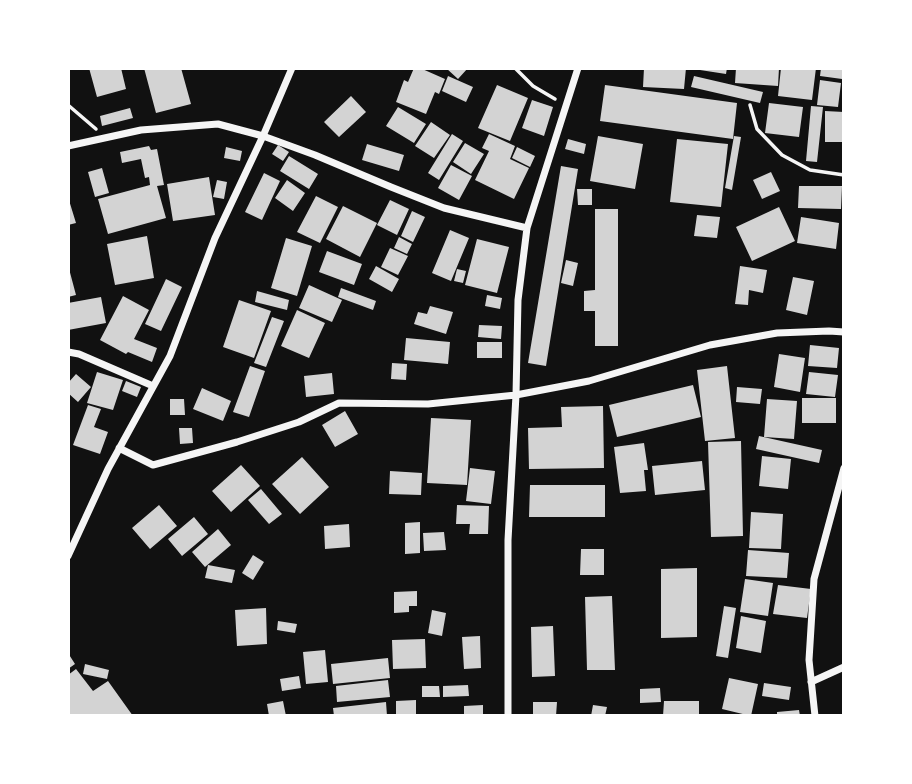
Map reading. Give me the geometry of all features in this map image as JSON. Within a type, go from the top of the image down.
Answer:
[{"type":"street","points":[[68,555],[119,448],[170,356],[215,238],[292,68]]},
{"type":"street","points":[[508,716],[508,540],[518,300],[527,228],[578,68]]},
{"type":"street","points":[[68,146],[141,130],[218,124],[263,136],[444,208],[527,228]]},
{"type":"street","points":[[119,448],[153,465],[299,422],[339,403],[428,404],[516,395],[589,381],[710,345],[777,333],[844,332]]},
{"type":"street","points":[[68,352],[79,354],[153,386]]},
{"type":"street","points":[[815,716],[809,660],[814,579],[844,468]]},
{"type":"street","points":[[811,682],[844,667]]},
{"type":"path","points":[[515,68],[533,86],[566,105]]},
{"type":"path","points":[[68,105],[106,138]]},
{"type":"path","points":[[750,105],[757,129],[782,155],[810,170],[844,175]]},
{"type":"building","points":[[89,68],[121,68],[126,89],[97,97]]},
{"type":"building","points":[[144,68],[181,68],[191,104],[156,113]]},
{"type":"building","points":[[414,68],[445,79],[439,94],[435,92],[426,114],[396,102],[404,80],[408,82]]},
{"type":"building","points":[[446,68],[468,68],[458,79]]},
{"type":"building","points":[[644,68],[686,68],[684,89],[643,87]]},
{"type":"building","points":[[700,68],[727,68],[726,74]]},
{"type":"building","points":[[736,68],[779,68],[778,86],[735,83]]},
{"type":"building","points":[[781,68],[816,68],[812,100],[778,96]]},
{"type":"building","points":[[821,68],[844,68],[842,79],[820,76]]},
{"type":"building","points":[[448,76],[473,87],[466,102],[442,91]]},
{"type":"building","points":[[694,76],[763,92],[760,103],[691,87]]},
{"type":"building","points":[[820,80],[841,83],[838,107],[817,105]]},
{"type":"building","points":[[497,85],[528,98],[510,141],[478,128]]},
{"type":"building","points":[[605,85],[737,103],[733,139],[600,121]]},
{"type":"building","points":[[351,96],[366,112],[339,137],[324,122]]},
{"type":"building","points":[[532,100],[553,107],[544,136],[522,128]]},
{"type":"building","points":[[769,103],[803,107],[799,137],[765,133]]},
{"type":"building","points":[[811,106],[823,107],[817,162],[806,161]]},
{"type":"building","points":[[398,107],[426,124],[414,143],[386,126]]},
{"type":"building","points":[[130,108],[133,118],[102,126],[100,116]]},
{"type":"building","points":[[825,111],[844,112],[844,142],[825,142]]},
{"type":"building","points":[[431,122],[450,135],[434,158],[415,146]]},
{"type":"building","points":[[452,134],[463,141],[439,180],[428,173]]},
{"type":"building","points":[[489,134],[515,146],[510,159],[529,168],[514,199],[475,180],[489,151],[482,148]]},
{"type":"building","points":[[598,136],[643,144],[635,189],[590,181]]},
{"type":"building","points":[[734,136],[741,137],[732,190],[725,188]]},
{"type":"building","points":[[568,139],[586,144],[584,154],[565,149]]},
{"type":"building","points":[[677,139],[728,144],[721,207],[670,202]]},
{"type":"building","points":[[465,143],[484,154],[471,174],[453,162]]},
{"type":"building","points":[[367,144],[404,155],[399,171],[362,160]]},
{"type":"building","points":[[278,145],[289,152],[283,161],[272,154]]},
{"type":"building","points":[[149,146],[151,150],[157,149],[164,185],[157,186],[166,218],[108,234],[98,199],[150,185],[149,177],[145,178],[141,159],[122,163],[120,152]]},
{"type":"building","points":[[226,147],[242,151],[240,161],[224,158]]},
{"type":"building","points":[[517,147],[535,156],[530,167],[512,158]]},
{"type":"building","points":[[289,156],[318,174],[309,189],[280,171]]},
{"type":"building","points":[[451,165],[472,176],[459,200],[438,188]]},
{"type":"building","points":[[561,166],[578,169],[546,366],[528,363]]},
{"type":"building","points":[[102,168],[109,193],[95,197],[88,172]]},
{"type":"building","points":[[771,172],[780,191],[762,199],[753,180]]},
{"type":"building","points":[[264,173],[280,181],[262,220],[245,212]]},
{"type":"building","points":[[209,177],[215,215],[173,221],[167,184]]},
{"type":"building","points":[[217,180],[227,182],[224,199],[213,197]]},
{"type":"building","points":[[287,180],[305,193],[293,211],[275,198]]},
{"type":"building","points":[[799,186],[842,186],[841,209],[798,208]]},
{"type":"building","points":[[577,189],[592,189],[592,205],[578,205]]},
{"type":"building","points":[[316,196],[338,207],[320,243],[297,232]]},
{"type":"building","points":[[68,197],[76,223],[68,225]]},
{"type":"building","points":[[390,200],[409,209],[397,235],[377,225]]},
{"type":"building","points":[[343,206],[377,223],[360,257],[326,239]]},
{"type":"building","points":[[779,207],[795,241],[752,261],[736,227]]},
{"type":"building","points":[[595,209],[618,209],[618,346],[595,346],[595,311],[584,311],[584,291],[595,290]]},
{"type":"building","points":[[412,211],[425,217],[413,242],[401,236]]},
{"type":"building","points":[[697,215],[720,217],[717,238],[694,236]]},
{"type":"building","points":[[801,217],[839,223],[836,249],[797,243]]},
{"type":"building","points":[[450,230],[469,238],[451,281],[432,273]]},
{"type":"building","points":[[147,236],[154,278],[115,285],[107,244]]},
{"type":"building","points":[[399,237],[412,244],[407,254],[394,248]]},
{"type":"building","points":[[286,238],[312,246],[297,296],[271,288]]},
{"type":"building","points":[[477,239],[509,247],[497,293],[465,285]]},
{"type":"building","points":[[390,248],[408,256],[398,275],[381,267]]},
{"type":"building","points":[[327,251],[362,264],[354,285],[319,272]]},
{"type":"building","points":[[566,260],[578,263],[573,286],[561,283]]},
{"type":"building","points":[[68,265],[76,295],[68,297]]},
{"type":"building","points":[[376,266],[399,279],[392,292],[369,279]]},
{"type":"building","points":[[740,266],[767,270],[763,293],[749,290],[748,305],[735,304]]},
{"type":"building","points":[[457,269],[466,271],[463,283],[454,281]]},
{"type":"building","points":[[793,277],[814,281],[807,315],[786,310]]},
{"type":"building","points":[[166,279],[182,287],[161,331],[145,324]]},
{"type":"building","points":[[309,285],[342,300],[332,322],[299,308]]},
{"type":"building","points":[[341,288],[376,301],[373,310],[338,297]]},
{"type":"building","points":[[257,291],[289,300],[287,310],[255,302]]},
{"type":"building","points":[[487,295],[502,298],[500,309],[485,306]]},
{"type":"building","points":[[123,296],[149,310],[134,339],[157,348],[152,362],[128,352],[126,354],[100,340]]},
{"type":"building","points":[[101,297],[106,323],[68,330],[68,303]]},
{"type":"building","points":[[239,300],[271,311],[254,358],[223,347]]},
{"type":"building","points":[[430,306],[453,312],[446,334],[414,324],[418,312],[427,314]]},
{"type":"building","points":[[297,310],[325,323],[309,358],[281,346]]},
{"type":"building","points":[[272,317],[284,321],[266,367],[254,363]]},
{"type":"building","points":[[479,325],[502,326],[501,339],[478,337]]},
{"type":"building","points":[[406,338],[450,342],[448,364],[404,360]]},
{"type":"building","points":[[477,342],[502,342],[502,358],[477,358]]},
{"type":"building","points":[[810,345],[839,348],[837,368],[808,366]]},
{"type":"building","points":[[779,354],[805,358],[800,392],[774,387]]},
{"type":"building","points":[[392,363],[407,364],[406,380],[391,379]]},
{"type":"building","points":[[250,366],[265,371],[249,417],[233,412]]},
{"type":"building","points":[[727,366],[735,438],[705,441],[697,370]]},
{"type":"building","points":[[97,372],[123,380],[113,410],[87,403]]},
{"type":"building","points":[[809,372],[838,375],[835,397],[806,394]]},
{"type":"building","points":[[332,373],[334,394],[306,397],[304,376]]},
{"type":"building","points":[[76,374],[91,387],[78,402],[68,393],[68,383]]},
{"type":"building","points":[[126,381],[141,387],[137,397],[122,391]]},
{"type":"building","points":[[693,385],[701,417],[617,437],[609,405]]},
{"type":"building","points":[[737,387],[762,389],[760,404],[736,402]]},
{"type":"building","points":[[202,388],[231,401],[223,421],[193,409]]},
{"type":"building","points":[[802,398],[836,398],[836,423],[802,423]]},
{"type":"building","points":[[170,399],[184,399],[185,415],[170,415]]},
{"type":"building","points":[[767,399],[797,401],[794,439],[764,437]]},
{"type":"building","points":[[88,405],[101,409],[94,427],[108,432],[100,454],[73,445]]},
{"type":"building","points":[[603,406],[604,468],[529,469],[528,428],[562,427],[561,407]]},
{"type":"building","points":[[345,411],[358,434],[335,447],[322,425]]},
{"type":"building","points":[[431,418],[471,420],[467,485],[427,483]]},
{"type":"building","points":[[179,428],[192,428],[193,443],[180,444]]},
{"type":"building","points":[[759,436],[822,450],[819,463],[756,449]]},
{"type":"building","points":[[741,441],[743,536],[711,537],[708,442]]},
{"type":"building","points":[[644,443],[648,470],[644,470],[646,491],[620,493],[614,447]]},
{"type":"building","points":[[762,456],[791,459],[788,489],[759,486]]},
{"type":"building","points":[[302,457],[329,487],[300,514],[272,484]]},
{"type":"building","points":[[702,461],[705,490],[655,495],[652,466]]},
{"type":"building","points":[[241,465],[260,486],[231,512],[212,491]]},
{"type":"building","points":[[470,468],[495,471],[491,504],[466,501]]},
{"type":"building","points":[[390,471],[422,473],[421,495],[389,494]]},
{"type":"building","points":[[530,485],[605,485],[605,517],[529,517]]},
{"type":"building","points":[[261,489],[282,514],[269,524],[248,500]]},
{"type":"building","points":[[159,505],[177,526],[150,549],[132,528]]},
{"type":"building","points":[[457,505],[489,506],[488,534],[469,534],[470,524],[456,524]]},
{"type":"building","points":[[751,512],[783,514],[781,549],[749,548]]},
{"type":"building","points":[[194,517],[208,534],[182,556],[168,539]]},
{"type":"building","points":[[420,522],[420,553],[405,554],[405,523]]},
{"type":"building","points":[[349,524],[350,547],[325,549],[324,526]]},
{"type":"building","points":[[218,529],[231,545],[205,567],[192,552]]},
{"type":"building","points":[[444,532],[446,550],[424,551],[423,533]]},
{"type":"building","points":[[581,549],[604,549],[604,575],[580,575]]},
{"type":"building","points":[[748,550],[789,553],[787,578],[746,576]]},
{"type":"building","points":[[253,555],[264,562],[253,580],[242,573]]},
{"type":"building","points":[[208,565],[235,570],[232,583],[205,578]]},
{"type":"building","points":[[697,568],[697,637],[661,638],[661,569]]},
{"type":"building","points":[[745,579],[773,583],[768,616],[740,612]]},
{"type":"building","points":[[778,585],[811,589],[807,618],[773,614]]},
{"type":"building","points":[[417,591],[417,606],[409,606],[409,612],[394,613],[394,592]]},
{"type":"building","points":[[612,596],[615,670],[587,670],[585,597]]},
{"type":"building","points":[[724,606],[736,608],[728,658],[716,656]]},
{"type":"building","points":[[266,608],[267,644],[237,646],[235,610]]},
{"type":"building","points":[[432,610],[446,613],[442,636],[428,633]]},
{"type":"building","points":[[741,616],[766,621],[761,653],[736,648]]},
{"type":"building","points":[[278,621],[297,624],[295,633],[277,630]]},
{"type":"building","points":[[553,626],[555,676],[532,677],[531,627]]},
{"type":"building","points":[[480,636],[481,668],[464,669],[462,637]]},
{"type":"building","points":[[425,639],[426,668],[393,669],[392,640]]},
{"type":"building","points":[[325,650],[328,682],[306,684],[303,652]]},
{"type":"building","points":[[68,653],[75,664],[68,669]]},
{"type":"building","points":[[388,658],[390,678],[333,684],[331,664]]},
{"type":"building","points":[[85,664],[109,670],[107,679],[83,674]]},
{"type":"building","points":[[76,669],[93,691],[108,681],[133,716],[68,716],[68,675]]},
{"type":"building","points":[[299,676],[301,688],[282,691],[280,679]]},
{"type":"building","points":[[729,678],[758,684],[751,716],[722,709]]},
{"type":"building","points":[[388,680],[390,697],[337,702],[336,686]]},
{"type":"building","points":[[764,683],[791,687],[789,700],[762,696]]},
{"type":"building","points":[[468,685],[469,696],[443,697],[443,686]]},
{"type":"building","points":[[422,686],[439,686],[440,697],[422,697]]},
{"type":"building","points":[[660,688],[661,702],[640,703],[640,689]]},
{"type":"building","points":[[416,700],[416,716],[396,716],[396,701]]},
{"type":"building","points":[[283,701],[286,716],[269,716],[267,704]]},
{"type":"building","points":[[664,701],[699,701],[699,716],[663,716]]},
{"type":"building","points":[[386,702],[387,716],[334,716],[333,708]]},
{"type":"building","points":[[533,702],[557,702],[556,716],[533,716]]},
{"type":"building","points":[[483,705],[483,716],[464,716],[464,706]]},
{"type":"building","points":[[593,705],[607,707],[605,716],[591,716]]},
{"type":"building","points":[[799,710],[800,716],[777,716],[777,712]]}]
